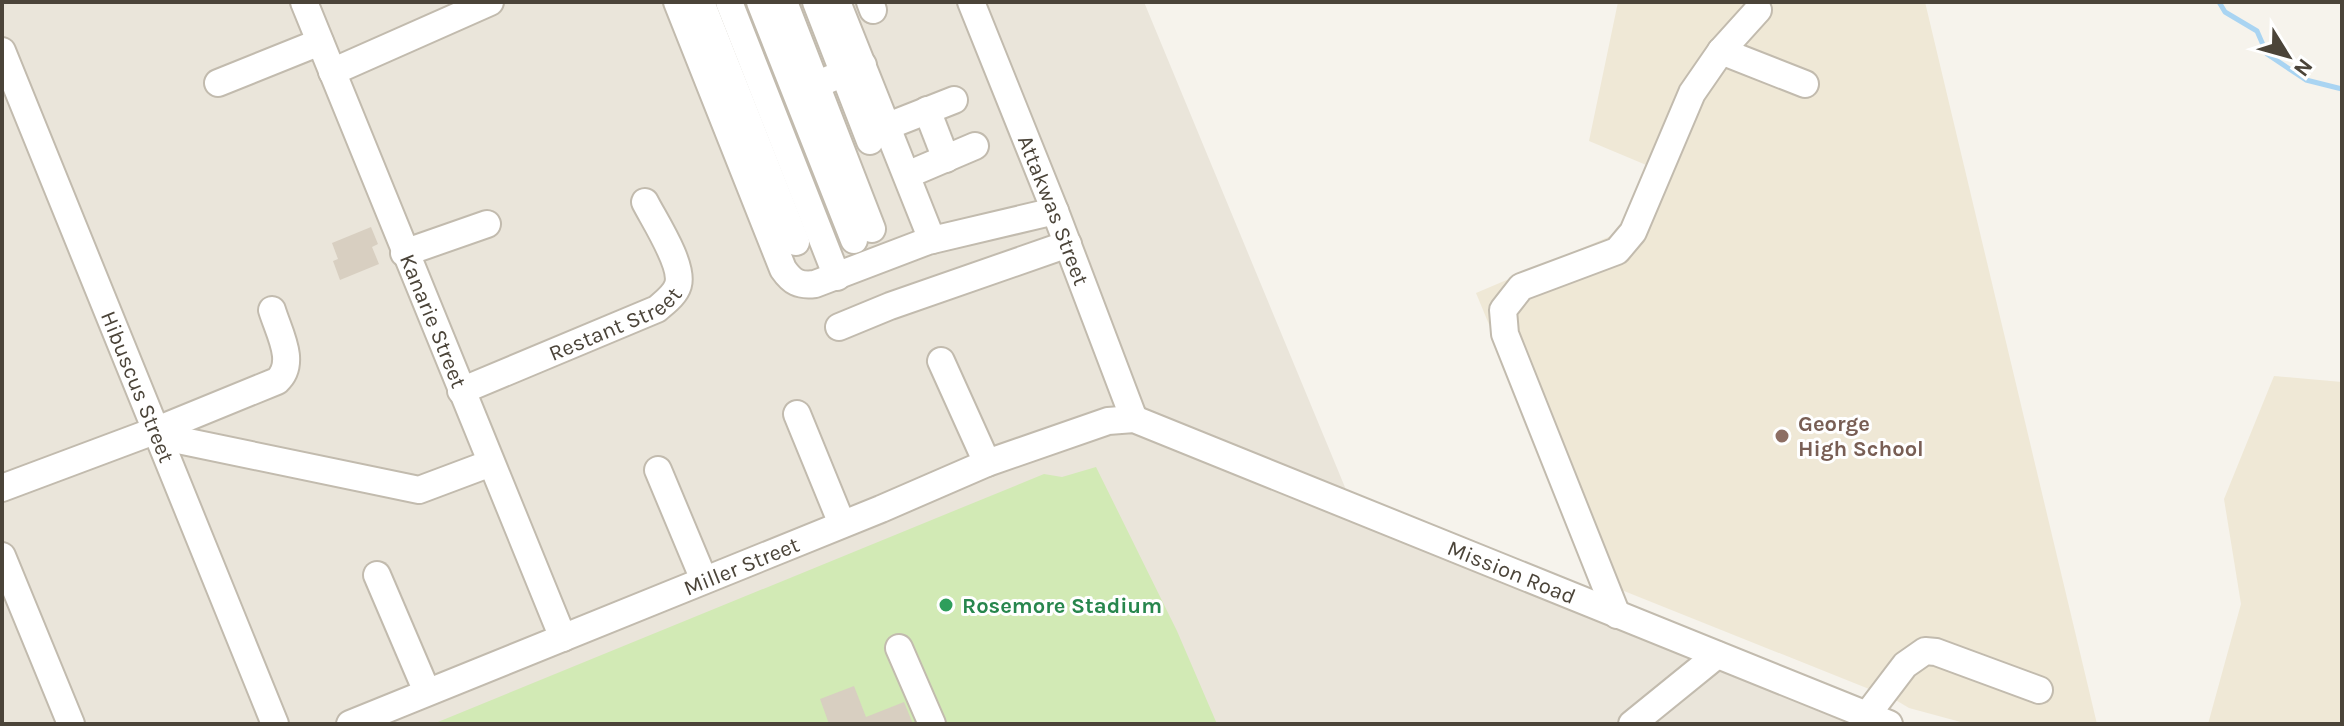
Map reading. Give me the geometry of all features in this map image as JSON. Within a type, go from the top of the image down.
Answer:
[{"type":"street","name":"Kanarie Street","points":[[304,2],[563,638]]},
{"type":"street","points":[[677,2],[735,119],[777,173],[837,277]]},
{"type":"street","points":[[701,2],[735,119]]},
{"type":"street","points":[[729,2],[770,105],[783,269],[790,279],[805,286],[837,277],[932,240],[1055,211]]},
{"type":"street","points":[[760,2],[806,90],[863,234]]},
{"type":"street","points":[[784,2],[806,90]]},
{"type":"street","points":[[816,2],[854,69]]},
{"type":"street","points":[[837,2],[854,69],[879,134],[907,175],[932,240]]},
{"type":"street","name":"Attakwas Street","points":[[971,2],[1134,419]]},
{"type":"street","points":[[332,72],[482,4]]},
{"type":"street","points":[[1617,615],[1505,334],[1503,310],[1521,287],[1617,251],[1625,245],[1692,93],[1721,51],[1758,10]]},
{"type":"street","points":[[218,83],[320,42]]},
{"type":"street","name":"Hibuscus Street","points":[[2,51],[275,724]]},
{"type":"street","points":[[1721,51],[1805,84]]},
{"type":"street","points":[[735,119],[854,69]]},
{"type":"street","points":[[879,134],[954,100]]},
{"type":"street","points":[[927,110],[946,159]]},
{"type":"street","points":[[907,175],[975,146]]},
{"type":"street","points":[[777,173],[838,170]]},
{"type":"street","points":[[777,173],[796,242]]},
{"type":"street","name":"Restant Street","points":[[461,391],[657,309],[670,298],[678,288],[680,279],[677,264],[645,202]]},
{"type":"street","points":[[404,253],[487,224]]},
{"type":"street","points":[[839,327],[1068,244]]},
{"type":"street","points":[[2,488],[158,433],[266,388],[284,375],[287,359],[272,310]]},
{"type":"street","points":[[941,361],[987,463]]},
{"type":"street","points":[[797,414],[842,524]]},
{"type":"street","name":"Mission Road","points":[[1134,419],[1878,720]]},
{"type":"street","name":"Miller Street","points":[[350,724],[987,463],[1108,421],[1134,419]]},
{"type":"street","points":[[158,433],[424,490],[491,463]]},
{"type":"street","points":[[658,470],[704,580]]},
{"type":"street","points":[[2,556],[71,724]]},
{"type":"street","points":[[377,575],[427,692]]},
{"type":"street","points":[[899,648],[932,724]]},
{"type":"street","points":[[1878,720],[1905,665],[1925,651],[1936,652],[2039,690]]},
{"type":"street","points":[[1632,724],[1717,655]]},
{"type":"shaded area","points":[[2,2],[1144,2],[1354,509],[1889,724],[2,724]]},
{"type":"shaded area","name":"George High School","points":[[1618,2],[1925,2],[2097,724],[1968,724],[1909,708],[1894,699],[1594,579],[1476,293],[1625,230],[1651,167],[1589,141]]},
{"type":"shaded area","points":[[2274,376],[2342,382],[2342,724],[2208,724],[2241,604],[2224,499]]},
{"type":"green space","name":"Rosemore Stadium","points":[[1096,467],[1177,631],[1217,724],[433,724],[1044,474],[1062,477]]},
{"type":"building","points":[[371,227],[378,244],[372,247],[379,264],[340,280],[333,261],[338,259],[332,243]]},
{"type":"building","points":[[854,686],[866,717],[904,702],[913,724],[829,724],[820,699]]},
{"type":"waterway","points":[[2219,2],[2225,12],[2257,31],[2267,54],[2306,80],[2342,89]]},
{"type":"place","name":"George High School","points":[[1782,436]]},
{"type":"place","name":"Rosemore Stadium","points":[[946,605]]}]
